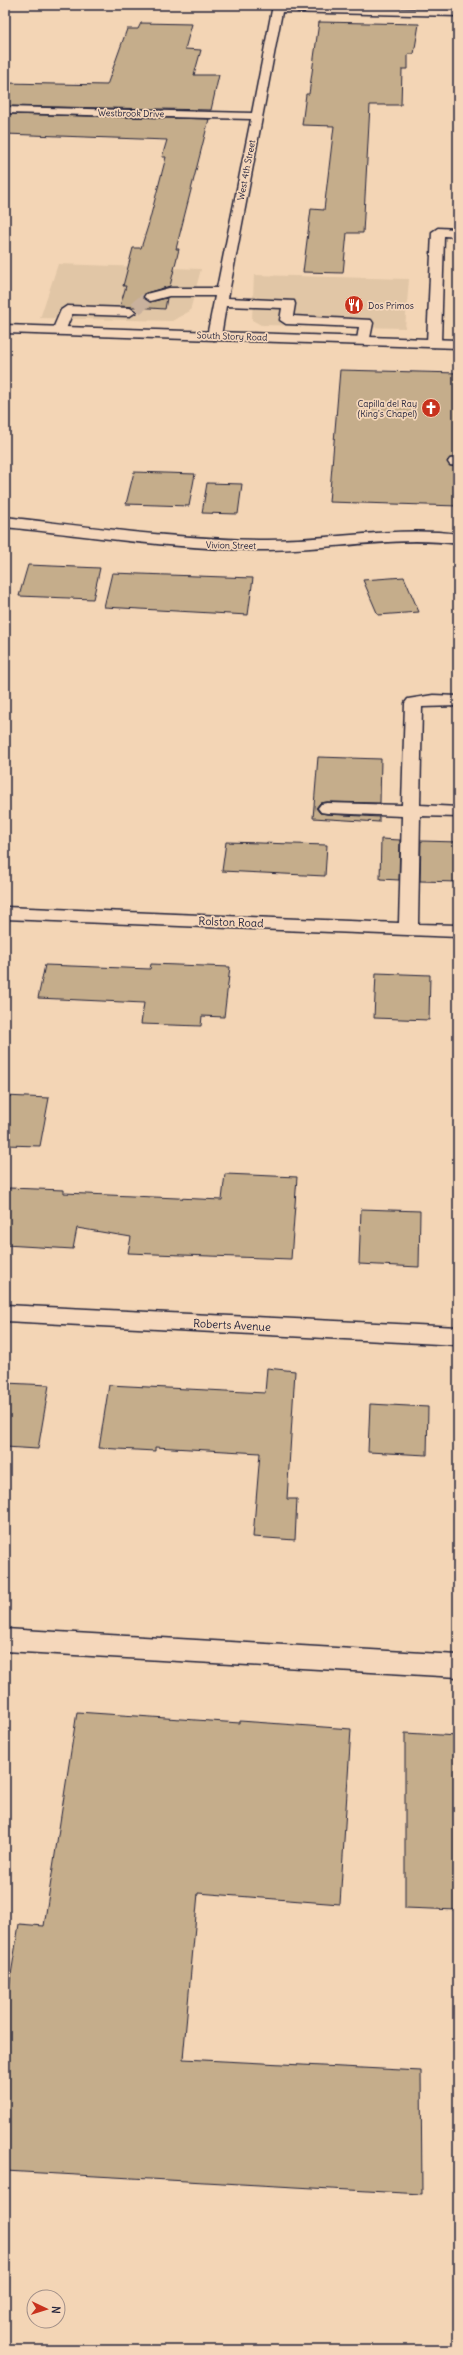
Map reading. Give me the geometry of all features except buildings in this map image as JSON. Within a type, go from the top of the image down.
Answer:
[{"type":"street","points":[[278,7],[458,13]]},
{"type":"street","name":"West 4th Street","points":[[214,336],[278,7]]},
{"type":"street","name":"Westbrook Drive","points":[[5,110],[257,116]]},
{"type":"street","points":[[434,343],[438,232],[458,233]]},
{"type":"street","points":[[150,297],[169,292],[289,304],[283,338]]},
{"type":"street","points":[[59,331],[67,310],[133,310],[120,319],[116,333]]},
{"type":"street","points":[[286,320],[366,323],[364,340]]},
{"type":"street","name":"South Story Road","points":[[5,329],[458,344]]},
{"type":"street","name":"Vivion Street","points":[[5,522],[213,545],[305,545],[431,535],[458,539]]},
{"type":"street","points":[[408,929],[414,703],[433,700],[458,701]]},
{"type":"street","points":[[327,808],[458,812]]},
{"type":"street","name":"Rolston Road","points":[[5,913],[458,931]]},
{"type":"street","name":"Roberts Avenue","points":[[5,1313],[458,1336]]},
{"type":"street","points":[[5,1640],[458,1666]]},
{"type":"shaded area","points":[[58,264],[201,269],[190,311],[172,321],[40,318]]},
{"type":"shaded area","points":[[254,275],[409,279],[405,328],[261,325],[252,320]]},
{"type":"tunnel","points":[[136,308],[150,297]]},
{"type":"place","name":"Dos Primos","points":[[354,305]]},
{"type":"place","name":"Capilla del Ray (King's Chapel)","points":[[431,408]]}]
